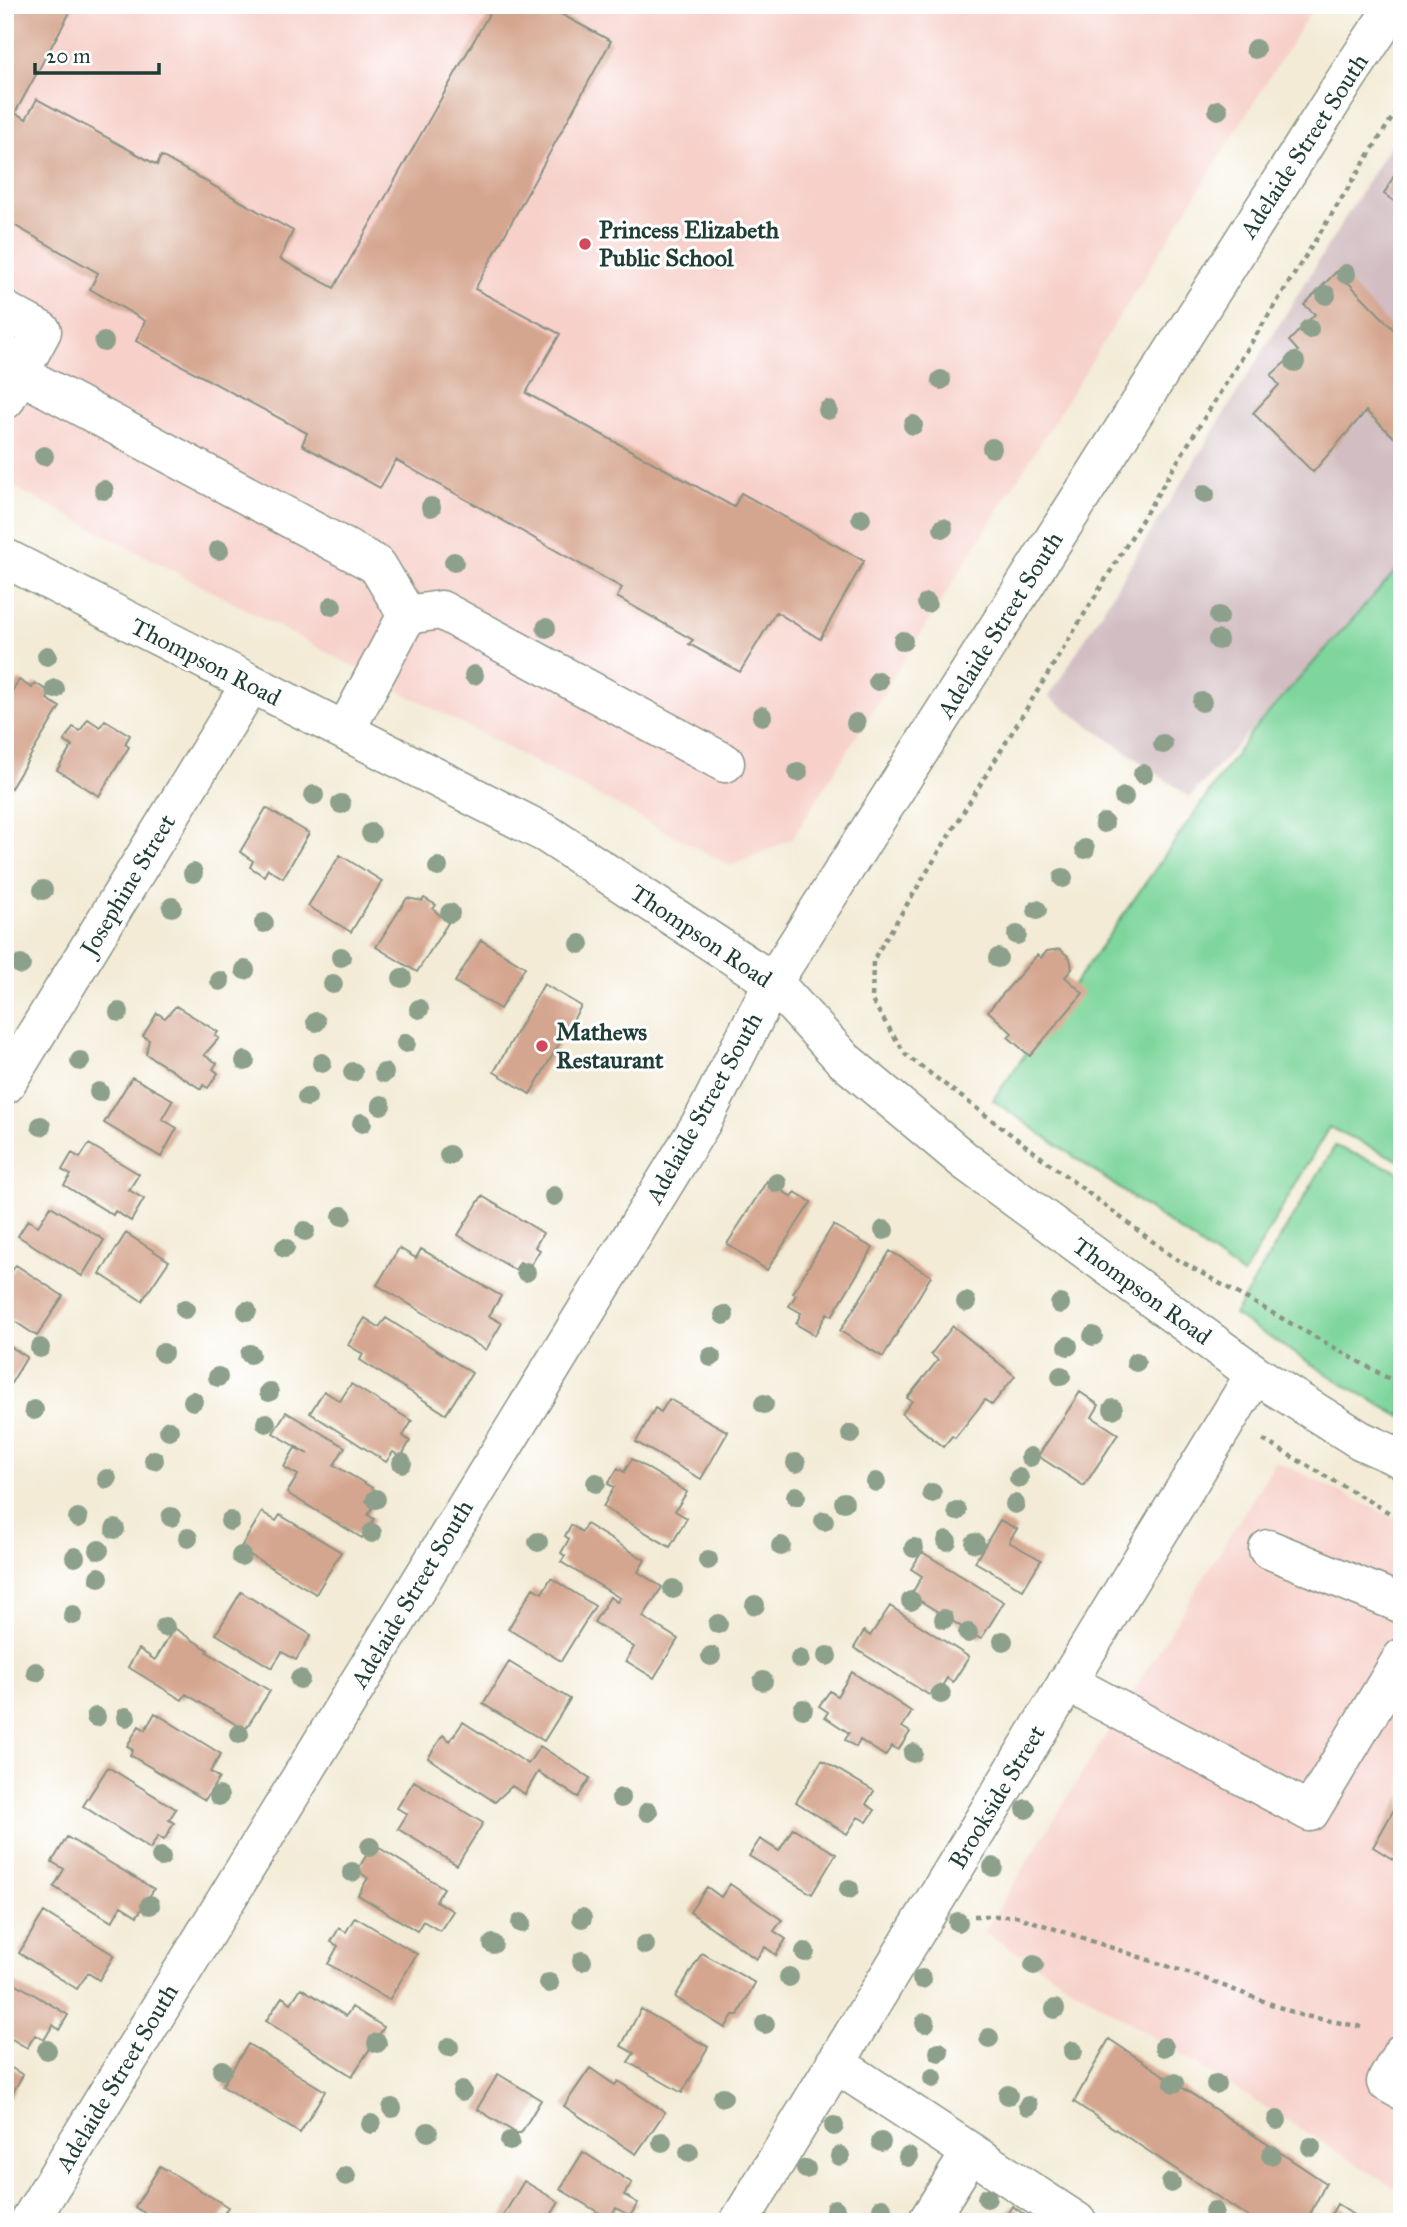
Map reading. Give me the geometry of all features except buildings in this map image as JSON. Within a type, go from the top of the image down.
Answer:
[{"type":"street","name":"Adelaide Street South","points":[[30,2222],[703,1120],[773,982],[1395,5]]},
{"type":"street","points":[[5,311],[42,331],[12,387],[377,565],[407,615]]},
{"type":"street","name":"Thompson Road","points":[[5,558],[547,834],[773,982],[844,1060],[965,1161],[1255,1374],[1360,1440],[1402,1459]]},
{"type":"street","points":[[407,615],[441,610],[725,763]]},
{"type":"street","points":[[345,731],[407,615]]},
{"type":"street","name":"Josephine Street","points":[[5,1085],[250,685]]},
{"type":"street","name":"Brookside Street","points":[[739,2222],[1255,1374]]},
{"type":"street","points":[[1268,1549],[1402,1604]]},
{"type":"street","points":[[1067,1682],[1310,1812],[1402,1658]]},
{"type":"street","points":[[1402,2053],[1386,2082],[1402,2091]]},
{"type":"street","points":[[835,2063],[1077,2222]]},
{"type":"street","points":[[927,2222],[971,2152]]},
{"type":"path","points":[[1402,102],[1200,423],[873,960],[872,1001],[906,1055],[1173,1257],[1402,1386]]},
{"type":"path","points":[[974,1916],[1016,1916],[1203,1978],[1300,2015],[1362,2027]]},
{"type":"shaded area","name":"Princess Elizabeth Public School","points":[[5,5],[1315,5],[792,839],[731,866],[5,482]]},
{"type":"shaded area","points":[[1402,126],[1402,564],[1190,797],[1049,697]]},
{"type":"shaded area","points":[[1276,1461],[1402,1522],[1402,2192],[984,1932]]},
{"type":"green space","points":[[1402,564],[1402,1162],[1329,1127],[1243,1275],[993,1100],[1253,730]]},
{"type":"green space","points":[[1335,1146],[1402,1173],[1402,1417],[1343,1384],[1234,1315]]},
{"type":"place","name":"Princess Elizabeth Public School","points":[[585,244]]},
{"type":"place","name":"Mathews Restaurant","points":[[542,1046]]}]
